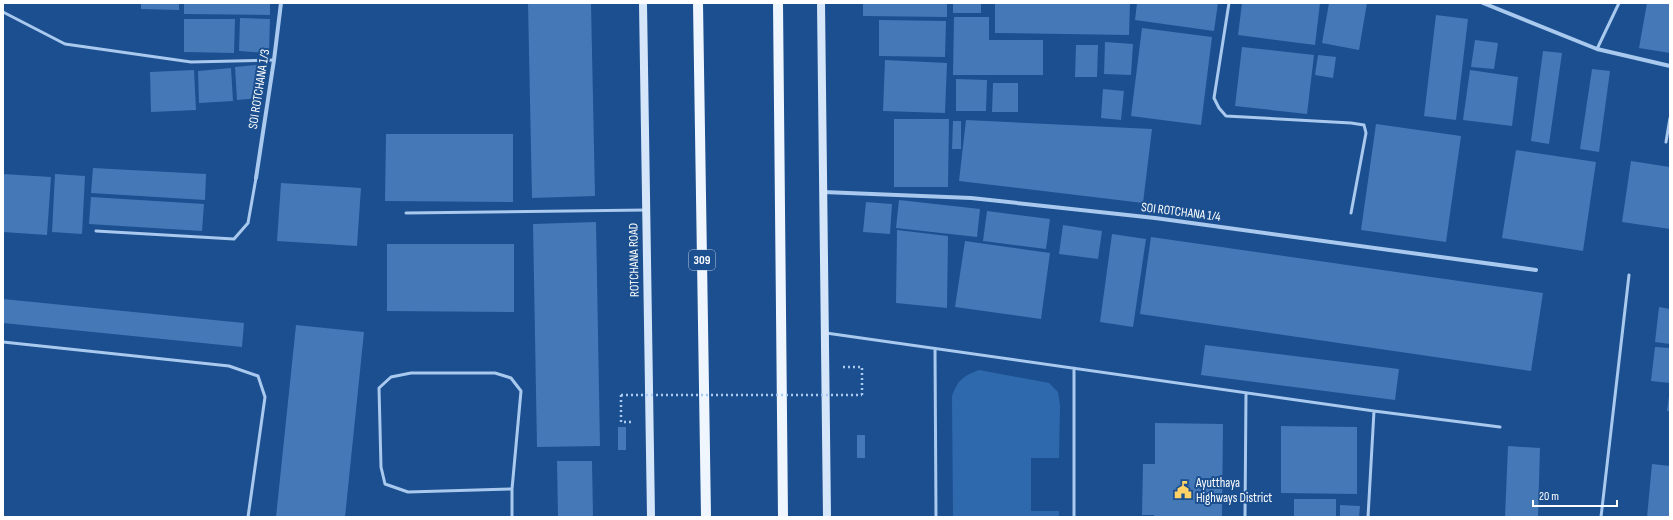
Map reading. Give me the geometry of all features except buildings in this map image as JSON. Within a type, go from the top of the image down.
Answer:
[{"type":"main road","name":"ROTCHANA ROAD","points":[[642,3],[651,517]]},
{"type":"main road","name":"309","points":[[698,3],[706,517]]},
{"type":"main road","points":[[778,3],[783,517]]},
{"type":"main road","points":[[820,3],[827,517]]},
{"type":"street","name":"SOI ROTCHANA 1/3","points":[[256,178],[281,3]]},
{"type":"street","points":[[1483,3],[1597,49],[1670,66]]},
{"type":"street","name":"SOI ROTCHANA 1/4","points":[[823,192],[979,199],[1155,218],[1536,270]]},
{"type":"lane","points":[[1230,3],[1214,98],[1219,108],[1226,116],[1351,122],[1364,125],[1366,133],[1351,213]]},
{"type":"lane","points":[[1597,49],[1619,3]]},
{"type":"lane","points":[[3,12],[66,44],[191,62],[274,60]]},
{"type":"lane","points":[[1666,142],[1670,118]]},
{"type":"lane","points":[[96,231],[234,239],[248,223],[256,178]]},
{"type":"lane","points":[[406,213],[646,210]]},
{"type":"lane","points":[[1601,517],[1629,275]]},
{"type":"lane","points":[[824,333],[1374,411],[1500,427]]},
{"type":"lane","points":[[3,342],[229,366],[258,376],[264,397],[248,517]]},
{"type":"lane","points":[[935,349],[936,517]]},
{"type":"lane","points":[[1074,368],[1074,517]]},
{"type":"lane","points":[[512,489],[408,492],[385,484],[381,467],[379,388],[391,377],[411,373],[495,374],[511,378],[521,391],[512,489],[512,517]]},
{"type":"lane","points":[[1245,517],[1246,393]]},
{"type":"lane","points":[[1368,517],[1374,411]]},
{"type":"path","points":[[621,422],[621,395],[862,395],[862,367]]},
{"type":"shaded area","points":[[979,370],[1049,383],[1058,392],[1060,405],[1059,458],[1031,458],[1031,511],[1059,511],[1059,517],[953,517],[952,396],[956,386],[962,379]]},
{"type":"place","name":"Ayutthaya Highways District","points":[[1183,490]]}]
